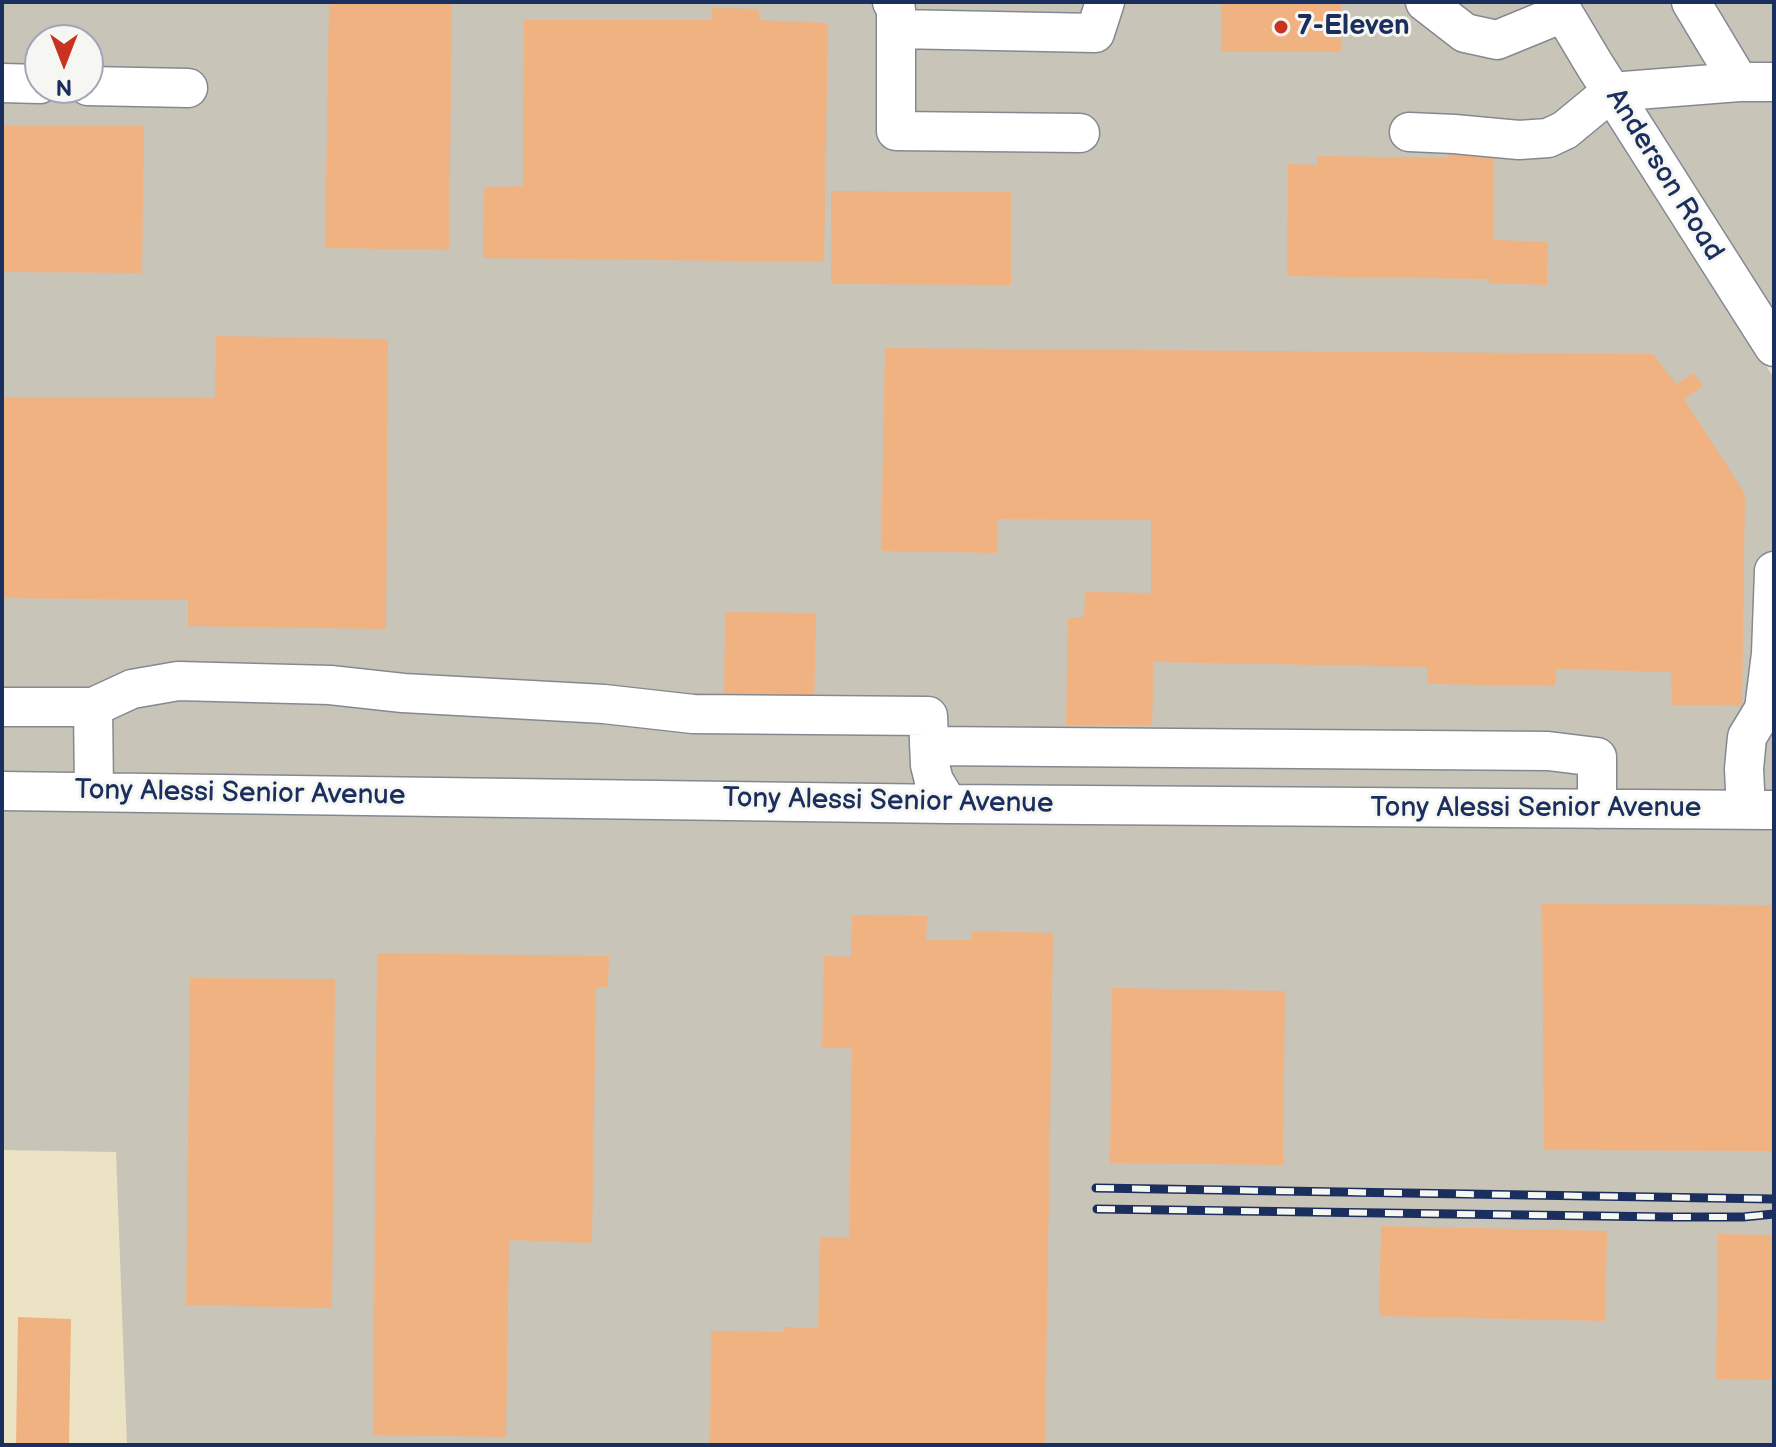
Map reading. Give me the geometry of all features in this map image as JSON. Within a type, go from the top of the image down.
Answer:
[{"type":"street","points":[[1080,133],[896,131],[894,16],[1095,33],[1105,2]]},
{"type":"street","points":[[1425,2],[1465,33],[1497,40],[1560,8]]},
{"type":"street","points":[[1691,2],[1757,82]]},
{"type":"street","name":"Anderson Road","points":[[1560,8],[1774,347]]},
{"type":"street","points":[[1409,132],[1519,140],[1548,138],[1565,130],[1611,92],[1757,82]]},
{"type":"street","points":[[2,83],[24,84]]},
{"type":"street","points":[[104,86],[188,88]]},
{"type":"street","points":[[1760,810],[1744,769],[1747,737],[1764,709],[1771,654],[1774,571]]},
{"type":"street","points":[[2,707],[93,707],[132,689],[178,681],[330,685],[403,693],[604,704],[693,714],[928,716],[930,765],[934,781],[948,804]]},
{"type":"street","points":[[93,707],[94,792]]},
{"type":"street","points":[[929,746],[1548,751],[1597,757],[1597,809]]},
{"type":"street","name":"Tony Alessi Senior Avenue","points":[[2,791],[948,804],[1760,810]]},
{"type":"shaded area","points":[[2,2],[1542,2],[1580,74],[1774,378],[1774,792],[948,786],[2,773]]},
{"type":"shaded area","points":[[1579,2],[1774,2],[1774,316],[1608,55]]},
{"type":"shaded area","points":[[2,809],[1774,829],[1774,1445],[127,1445],[116,1152],[2,1150]]},
{"type":"building","points":[[329,2],[452,2],[449,250],[325,248]]},
{"type":"building","name":"7-Eleven","points":[[1221,2],[1341,2],[1341,52],[1221,52]]},
{"type":"building","points":[[712,8],[759,9],[759,20],[828,23],[824,262],[483,258],[484,187],[523,186],[524,20],[712,20]]},
{"type":"building","points":[[2,126],[144,126],[142,273],[2,272]]},
{"type":"building","points":[[1448,142],[1494,144],[1493,240],[1548,242],[1547,285],[1489,283],[1489,279],[1287,276],[1288,164],[1317,165],[1317,156],[1448,158]]},
{"type":"building","points":[[831,191],[1011,192],[1011,285],[831,284]]},
{"type":"building","points":[[216,336],[388,339],[386,629],[188,626],[188,600],[2,598],[2,397],[215,398]]},
{"type":"building","points":[[885,348],[1653,354],[1676,384],[1694,373],[1703,386],[1684,399],[1745,494],[1742,706],[1672,705],[1671,672],[1556,669],[1555,686],[1428,684],[1427,667],[1154,662],[1152,725],[1066,725],[1068,618],[1084,617],[1085,592],[1151,593],[1151,520],[998,519],[997,553],[881,551]]},
{"type":"building","points":[[725,612],[816,613],[814,705],[724,704]]},
{"type":"building","points":[[1542,904],[1774,905],[1774,1151],[1544,1150]]},
{"type":"building","points":[[852,915],[927,916],[926,940],[971,940],[972,931],[1053,933],[1045,1445],[710,1445],[711,1331],[784,1332],[784,1327],[818,1328],[820,1237],[849,1238],[852,1048],[822,1048],[824,956],[851,957]]},
{"type":"building","points":[[377,953],[609,956],[608,987],[596,987],[592,1243],[509,1240],[506,1437],[373,1435]]},
{"type":"building","points":[[190,978],[335,979],[332,1308],[186,1305]]},
{"type":"building","points":[[1112,988],[1285,991],[1283,1165],[1110,1163]]},
{"type":"building","points":[[1381,1226],[1607,1231],[1605,1321],[1379,1316]]},
{"type":"building","points":[[1718,1234],[1774,1235],[1774,1380],[1716,1379]]},
{"type":"building","points":[[18,1317],[71,1319],[69,1445],[16,1445]]},
{"type":"railway","points":[[1096,1188],[1774,1199]]},
{"type":"railway","points":[[1097,1209],[1670,1217],[1774,1214]]},
{"type":"place","name":"7-Eleven","points":[[1281,27]]}]
